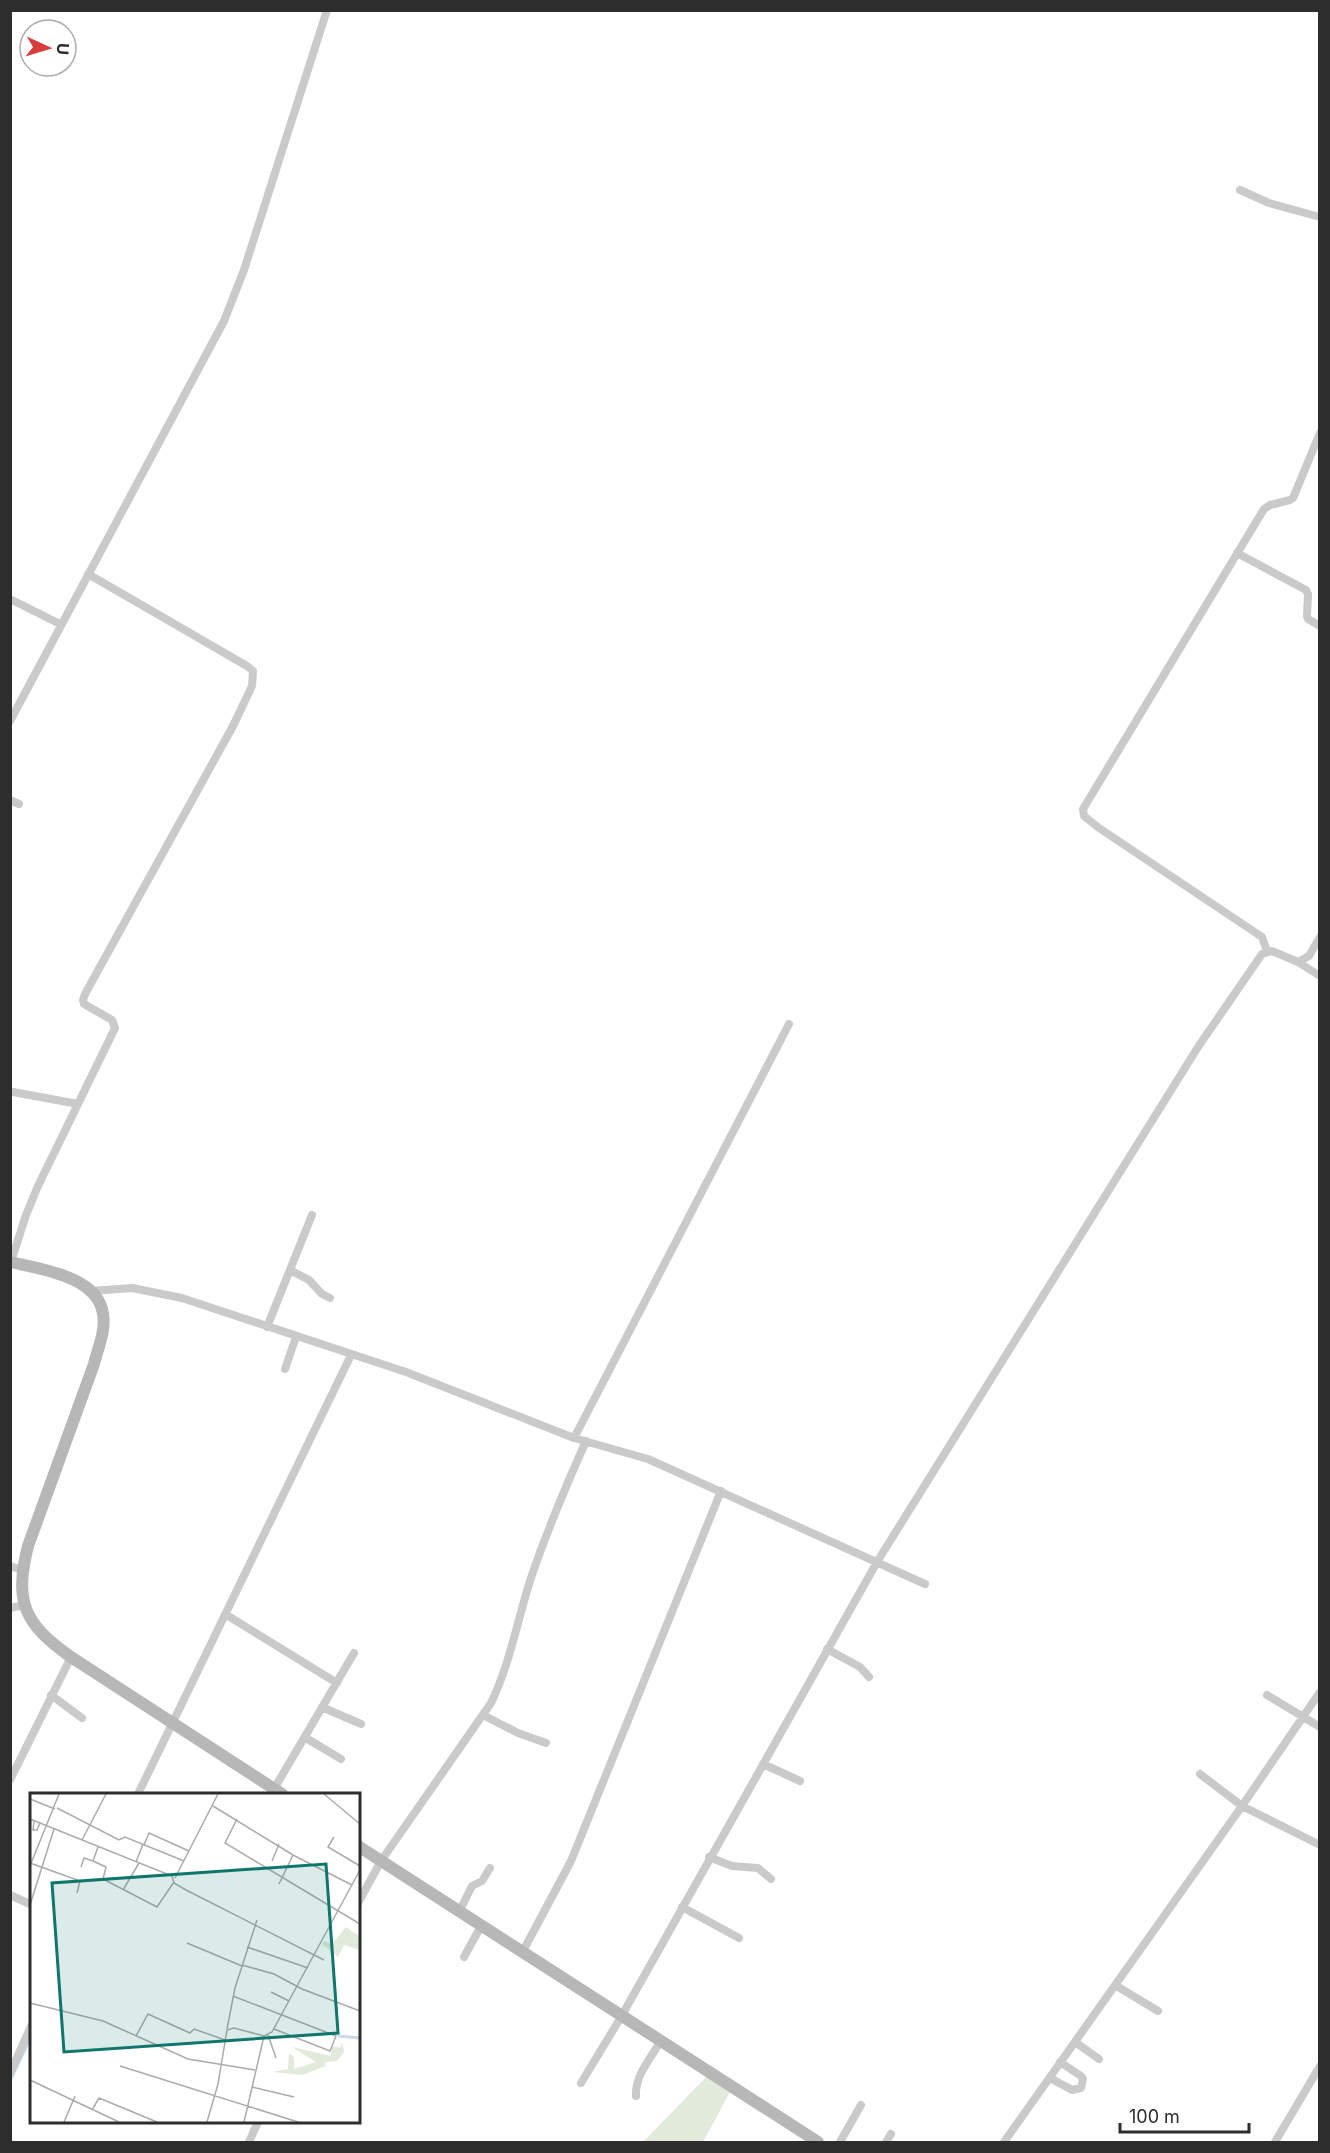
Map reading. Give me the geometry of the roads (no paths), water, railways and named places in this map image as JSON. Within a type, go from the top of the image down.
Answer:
[{"type":"main road","points":[[11,1262],[56,1272],[71,1278],[91,1291],[103,1312],[101,1340],[28,1546],[16,1568],[24,1605],[32,1623],[54,1645],[71,1657],[278,1792]]},
{"type":"main road","points":[[360,1847],[815,2142]]},
{"type":"street","points":[[10,720],[224,321],[244,270],[327,10]]},
{"type":"street","points":[[1240,189],[1269,202],[1320,217]]},
{"type":"street","points":[[1267,951],[1262,937],[1099,828],[1083,813],[1083,809],[1264,509],[1293,498],[1320,433]]},
{"type":"street","points":[[1237,553],[1306,590],[1308,619],[1320,626]]},
{"type":"street","points":[[11,1262],[38,1186],[115,1028],[112,1020],[84,1004],[85,993],[192,803],[254,681],[253,671],[247,666],[87,574]]},
{"type":"street","points":[[12,600],[60,624]]},
{"type":"street","points":[[1298,962],[1309,956],[1320,937]]},
{"type":"street","points":[[1267,951],[1298,962],[1320,976]]},
{"type":"street","points":[[581,2083],[621,2017],[877,1562],[1198,1047],[1258,958],[1267,951]]},
{"type":"street","points":[[574,1438],[789,1024]]},
{"type":"street","points":[[13,1092],[78,1104]]},
{"type":"street","points":[[267,1327],[312,1215]]},
{"type":"street","points":[[290,1270],[309,1280],[322,1294],[330,1298]]},
{"type":"street","points":[[91,1291],[132,1288],[151,1290],[182,1298],[406,1372],[574,1438],[648,1459],[925,1584]]},
{"type":"street","points":[[285,1369],[296,1337]]},
{"type":"street","points":[[138,1793],[351,1355]]},
{"type":"street","points":[[360,1899],[381,1861],[483,1715],[500,1685],[530,1582],[561,1497],[586,1441]]},
{"type":"street","points":[[522,1953],[571,1861],[720,1491]]},
{"type":"street","points":[[10,1608],[24,1605]]},
{"type":"street","points":[[225,1614],[337,1683]]},
{"type":"street","points":[[827,1649],[860,1666],[869,1677]]},
{"type":"street","points":[[278,1792],[354,1653]]},
{"type":"street","points":[[10,1780],[71,1657]]},
{"type":"street","points":[[1004,2142],[1320,1692]]},
{"type":"street","points":[[51,1695],[82,1718]]},
{"type":"street","points":[[1267,1695],[1301,1718],[1320,1727]]},
{"type":"street","points":[[324,1708],[361,1724]]},
{"type":"street","points":[[483,1715],[518,1733],[546,1743]]},
{"type":"street","points":[[306,1738],[341,1759]]},
{"type":"street","points":[[763,1764],[800,1781]]},
{"type":"street","points":[[1200,1774],[1242,1806],[1320,1845]]},
{"type":"street","points":[[710,1857],[732,1866],[758,1868],[771,1879]]},
{"type":"street","points":[[460,1910],[472,1886],[482,1881],[490,1868]]},
{"type":"street","points":[[10,1895],[30,1904]]},
{"type":"street","points":[[682,1907],[739,1938]]},
{"type":"street","points":[[464,1958],[481,1926]]},
{"type":"street","points":[[1115,1985],[1158,2011]]},
{"type":"street","points":[[12,2067],[30,2028]]},
{"type":"street","points":[[636,2096],[639,2075],[660,2042]]},
{"type":"street","points":[[1075,2042],[1099,2059]]},
{"type":"street","points":[[1050,2078],[1072,2090],[1081,2088],[1083,2079],[1081,2076],[1060,2062]]},
{"type":"street","points":[[1275,2142],[1320,2066]]},
{"type":"street","points":[[840,2142],[861,2106]]},
{"type":"street","points":[[249,2142],[257,2123]]},
{"type":"waterway","points":[[10,2082],[30,2040]]}]
